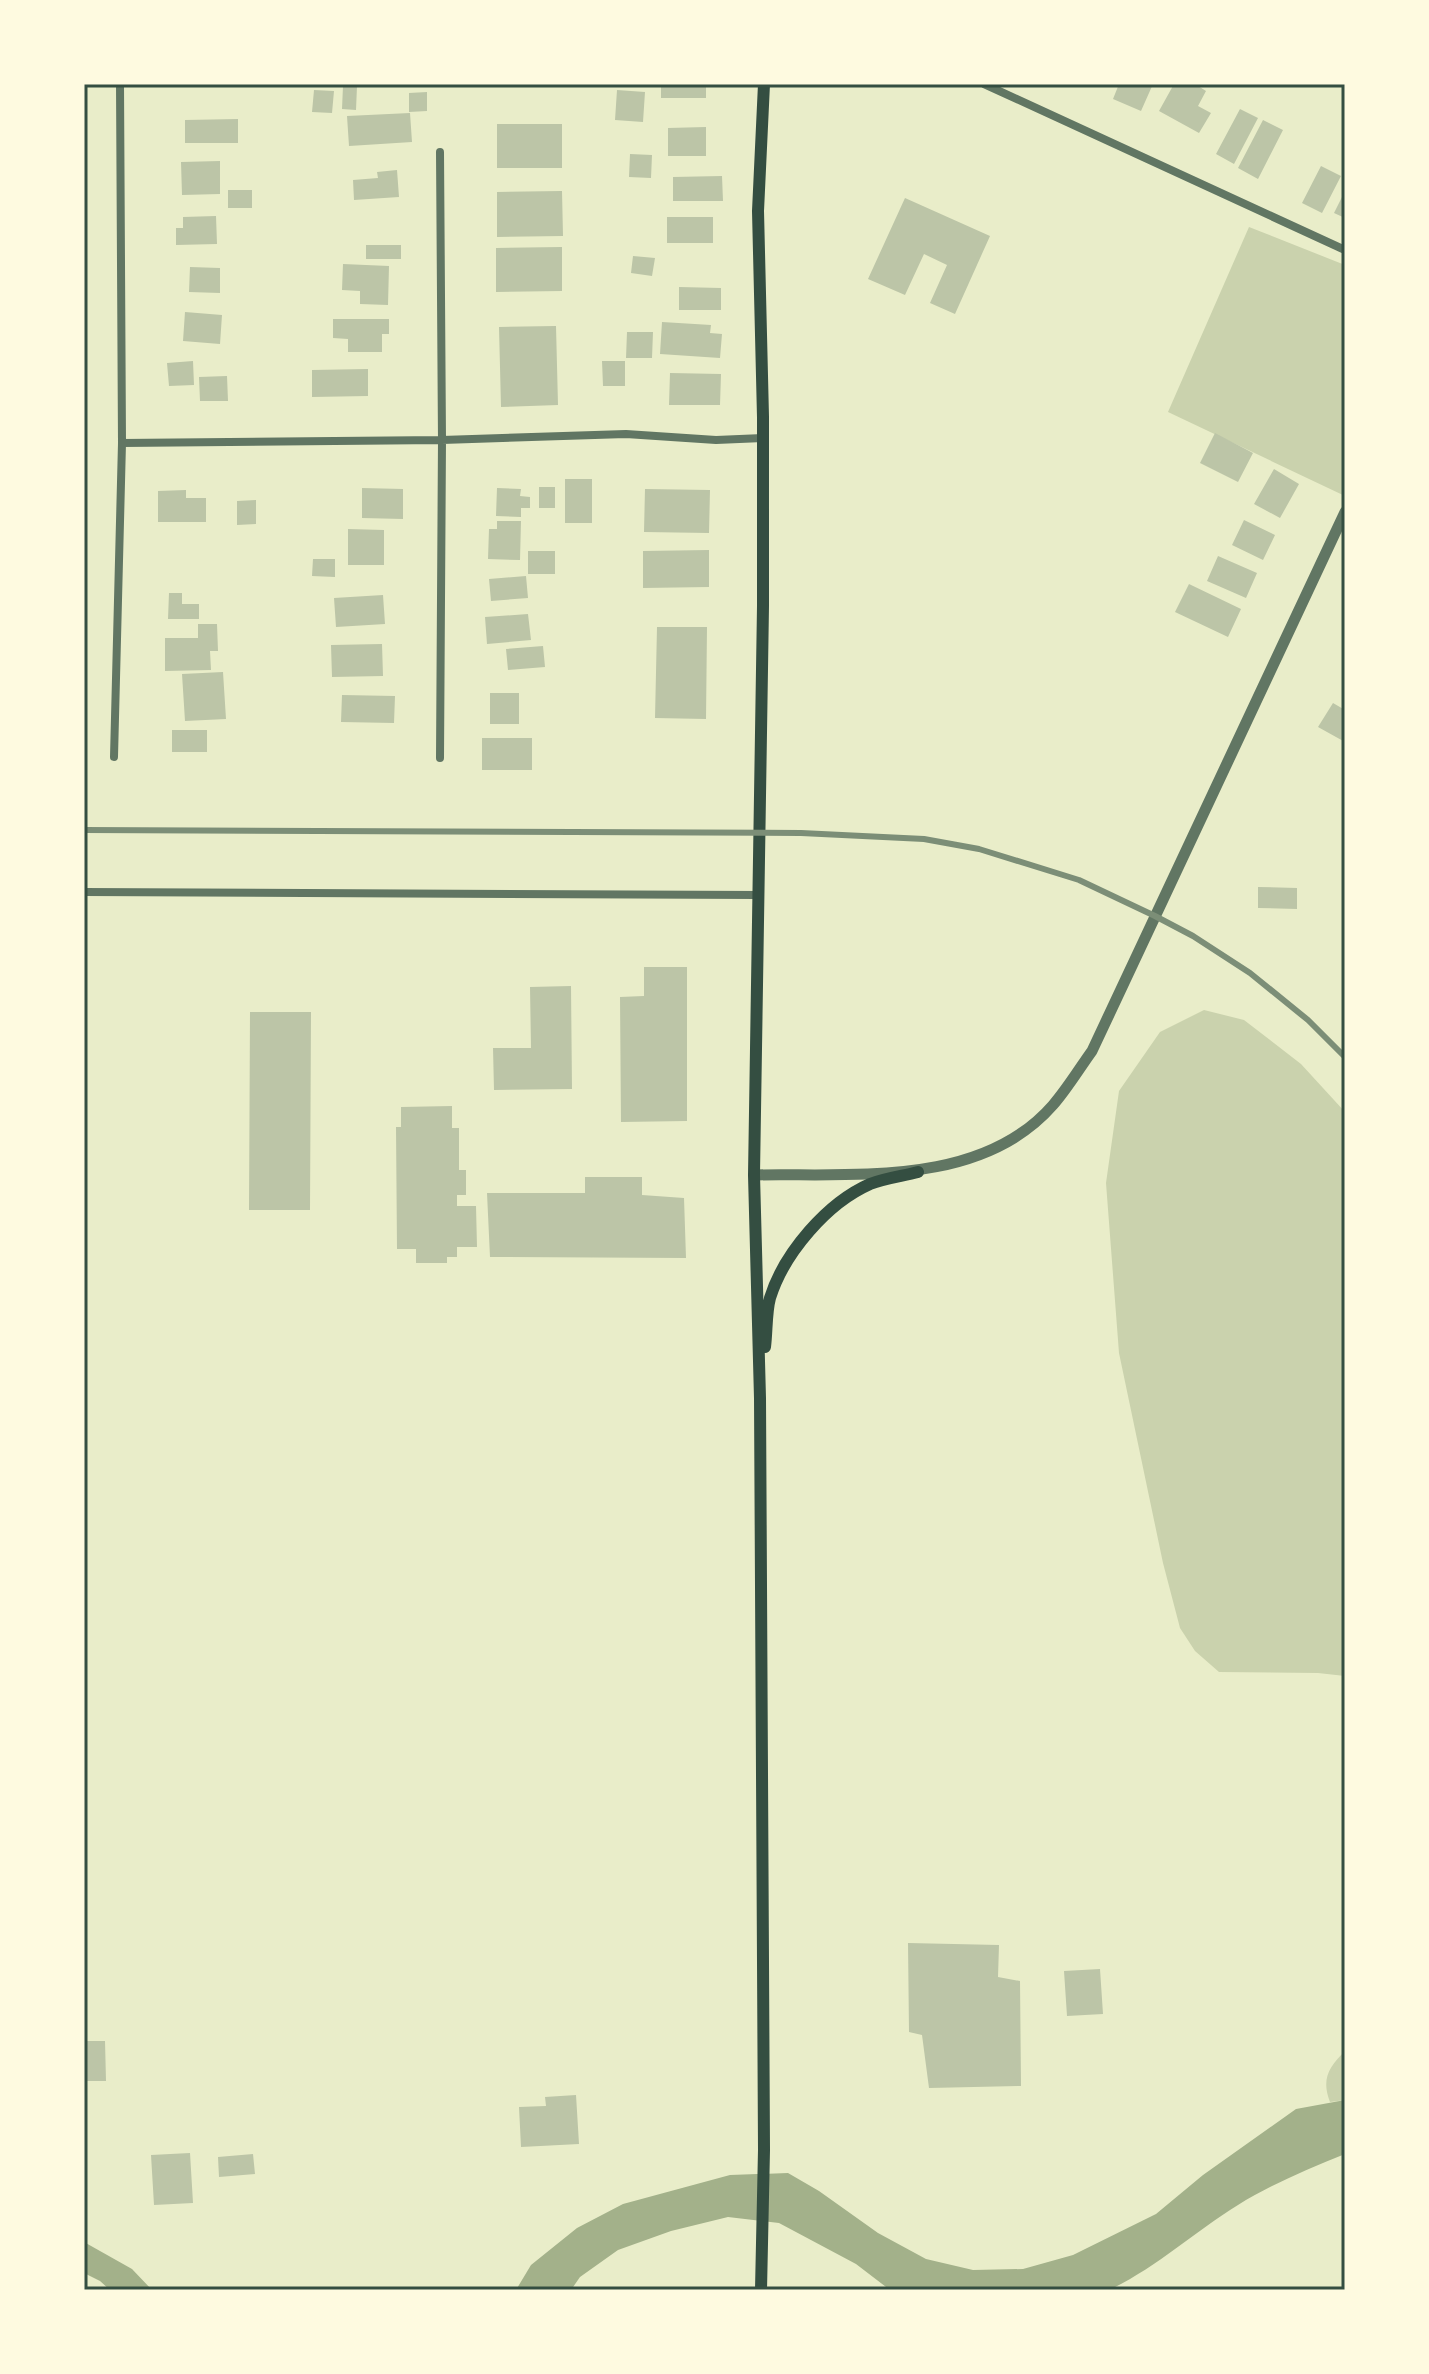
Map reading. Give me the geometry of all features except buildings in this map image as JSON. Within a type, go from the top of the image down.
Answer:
[{"type":"main road","points":[[761,2290],[764,2150],[760,1398],[754,1175],[763,438],[758,211],[764,84]]},
{"type":"main road","points":[[760,1398],[770,1300],[781,1272],[796,1250],[837,1205],[870,1184],[918,1172]]},
{"type":"street","points":[[114,757],[122,443],[120,84]]},
{"type":"street","points":[[984,84],[1345,250]]},
{"type":"street","points":[[440,152],[440,758]]},
{"type":"street","points":[[122,443],[442,440],[626,434],[716,440],[763,438]]},
{"type":"street","points":[[754,1175],[918,1172],[945,1166],[986,1152],[1029,1127],[1052,1106],[1092,1051],[1345,512]]},
{"type":"street","points":[[84,892],[758,895]]},
{"type":"shaded area","points":[[1249,227],[1345,265],[1345,496],[1168,412]]},
{"type":"shaded area","points":[[1204,1010],[1244,1020],[1301,1064],[1345,1112],[1345,1676],[1219,1672],[1195,1651],[1180,1628],[1163,1563],[1119,1353],[1106,1183],[1119,1091],[1160,1032]]},
{"type":"shaded area","points":[[1345,2051],[1345,2100],[1330,2102],[1326,2087],[1328,2074]]},
{"type":"shaded area","points":[[1345,2100],[1345,2154],[1251,2197],[1143,2271],[1109,2290],[890,2290],[856,2264],[779,2223],[728,2217],[671,2231],[618,2250],[580,2277],[571,2290],[516,2290],[531,2265],[577,2228],[623,2204],[730,2175],[788,2173],[878,2233],[926,2259],[973,2270],[1023,2269],[1073,2255],[1156,2214],[1203,2175],[1296,2109]]},
{"type":"shaded area","points":[[84,2242],[132,2269],[152,2290],[110,2290],[84,2273]]},
{"type":"railway","points":[[84,830],[801,833],[924,839],[979,849],[1079,880],[1155,916],[1193,936],[1250,973],[1308,1020],[1345,1057]]}]
